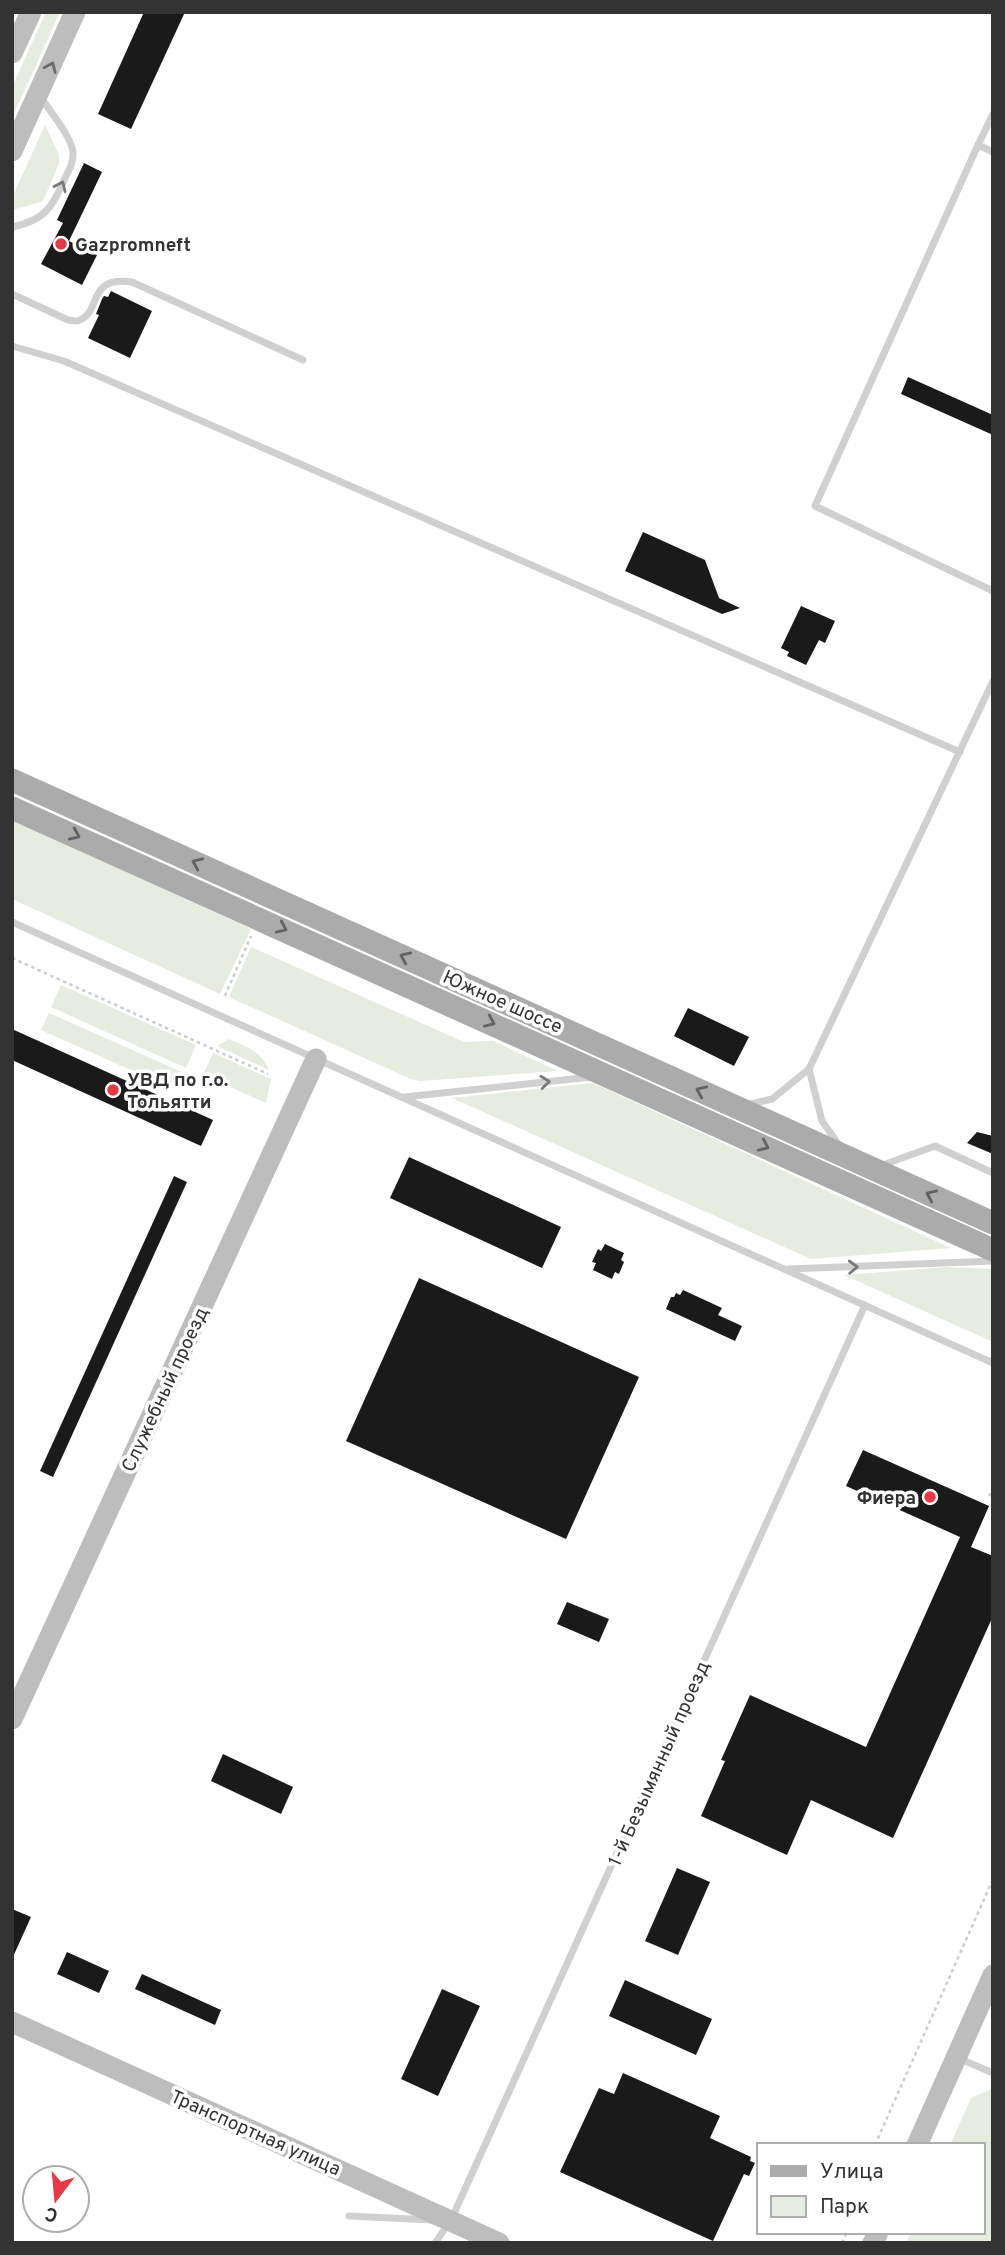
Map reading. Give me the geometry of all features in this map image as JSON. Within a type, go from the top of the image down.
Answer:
[{"type":"main road","name":"Южное шоссе","points":[[12,780],[993,1223]]},
{"type":"main road","name":"Южное шоссе","points":[[12,808],[993,1250]]},
{"type":"street","points":[[12,53],[31,12]]},
{"type":"street","points":[[12,151],[75,12]]},
{"type":"street","name":"Служебный проезд","points":[[12,1719],[316,1059]]},
{"type":"street","points":[[918,2143],[993,1975]]},
{"type":"street","name":"Транспортная улица","points":[[12,2022],[499,2243]]},
{"type":"lane","points":[[12,227],[33,222],[45,214],[53,204],[73,162],[73,150],[38,94]]},
{"type":"lane","points":[[993,114],[815,506],[993,591]]},
{"type":"lane","points":[[978,145],[993,152]]},
{"type":"lane","points":[[12,294],[68,320],[77,321],[87,315],[102,287],[111,282],[132,282],[303,360]]},
{"type":"lane","points":[[12,346],[64,361],[960,752]]},
{"type":"lane","points":[[737,1107],[772,1098],[809,1069],[993,681]]},
{"type":"lane","points":[[12,922],[993,1363]]},
{"type":"lane","points":[[809,1069],[822,1121],[848,1157]]},
{"type":"lane","points":[[404,1097],[609,1075]]},
{"type":"lane","points":[[873,1169],[935,1146],[993,1173]]},
{"type":"lane","points":[[785,1270],[993,1261]]},
{"type":"lane","name":"1-й Безымянный проезд","points":[[435,2243],[451,2221],[865,1305]]},
{"type":"lane","points":[[956,2057],[993,2073]]},
{"type":"lane","points":[[349,2216],[451,2221]]},
{"type":"path","points":[[225,996],[254,931]]},
{"type":"path","points":[[12,958],[268,1074]]},
{"type":"path","points":[[989,1496],[993,1490]]},
{"type":"path","points":[[876,2143],[993,1879]]},
{"type":"green space","points":[[46,12],[60,12],[12,118],[12,87]]},
{"type":"green space","points":[[45,125],[59,155],[59,163],[41,202],[12,210],[12,198]]},
{"type":"green space","points":[[12,820],[251,929],[220,994],[12,899]]},
{"type":"green space","points":[[251,947],[464,1042],[493,1041],[558,1071],[420,1081],[411,1079],[229,997]]},
{"type":"green space","points":[[61,985],[196,1045],[186,1068],[51,1007]]},
{"type":"green space","points":[[49,1013],[184,1073],[176,1090],[41,1030]]},
{"type":"green space","points":[[229,1039],[258,1054],[269,1070],[217,1046]]},
{"type":"green space","points":[[213,1053],[271,1079],[266,1103],[203,1075]]},
{"type":"green space","points":[[593,1083],[951,1248],[811,1259],[452,1098]]},
{"type":"green space","points":[[947,1267],[993,1269],[993,1342],[844,1275]]},
{"type":"green space","points":[[993,2090],[993,2243],[906,2243],[910,2234],[984,2234],[984,2143],[951,2143],[971,2098]]},
{"type":"building","points":[[144,12],[185,12],[131,129],[98,114]]},
{"type":"building","points":[[84,163],[102,172],[69,241],[97,255],[82,285],[41,264],[63,223],[57,220]]},
{"type":"building","points":[[111,291],[152,311],[130,358],[88,338],[99,315],[96,314],[102,299],[104,296],[108,297]]},
{"type":"building","points":[[908,377],[993,415],[993,435],[901,394]]},
{"type":"building","points":[[643,532],[705,560],[719,598],[740,608],[722,614],[625,571]]},
{"type":"building","points":[[801,606],[835,621],[825,643],[819,640],[806,665],[787,656],[789,652],[781,648]]},
{"type":"building","points":[[688,1008],[749,1037],[734,1066],[674,1036]]},
{"type":"building","name":"УВД по г.о. Тольятти","points":[[12,1029],[213,1120],[201,1146],[12,1060]]},
{"type":"building","points":[[977,1132],[993,1136],[993,1154],[967,1143]]},
{"type":"building","points":[[409,1157],[561,1227],[542,1268],[390,1198]]},
{"type":"building","points":[[174,1176],[187,1182],[53,1477],[40,1471]]},
{"type":"building","points":[[605,1244],[624,1253],[619,1274],[615,1272],[612,1279],[593,1270],[596,1263],[592,1262],[598,1249],[601,1251]]},
{"type":"building","points":[[419,1278],[639,1377],[566,1539],[346,1441]]},
{"type":"building","points":[[683,1290],[722,1308],[718,1315],[742,1326],[735,1341],[666,1309],[671,1297],[676,1293],[680,1295]]},
{"type":"building","points":[[863,1450],[989,1506],[971,1547],[993,1556],[993,1616],[893,1838],[811,1800],[787,1855],[701,1816],[725,1761],[721,1760],[750,1695],[866,1747],[960,1537],[846,1486]]},
{"type":"building","points":[[567,1602],[609,1619],[599,1642],[557,1624]]},
{"type":"building","points":[[223,1754],[293,1787],[281,1814],[211,1781]]},
{"type":"building","points":[[677,1868],[710,1882],[678,1955],[645,1941]]},
{"type":"building","points":[[12,1909],[31,1917],[12,1959]]},
{"type":"building","points":[[67,1952],[109,1971],[99,1993],[57,1974]]},
{"type":"building","points":[[142,1974],[221,2010],[215,2025],[135,1989]]},
{"type":"building","points":[[625,1980],[712,2019],[696,2055],[609,2016]]},
{"type":"building","points":[[442,1989],[480,2006],[438,2096],[401,2079]]},
{"type":"building","points":[[623,2073],[720,2116],[710,2138],[751,2157],[750,2161],[755,2163],[749,2176],[744,2174],[713,2241],[560,2172],[599,2088],[614,2094]]},
{"type":"place","name":"Gazpromneft","points":[[61,244]]},
{"type":"place","name":"УВД по г.о. Тольятти","points":[[113,1090]]},
{"type":"place","name":"Фиера","points":[[930,1497]]}]
